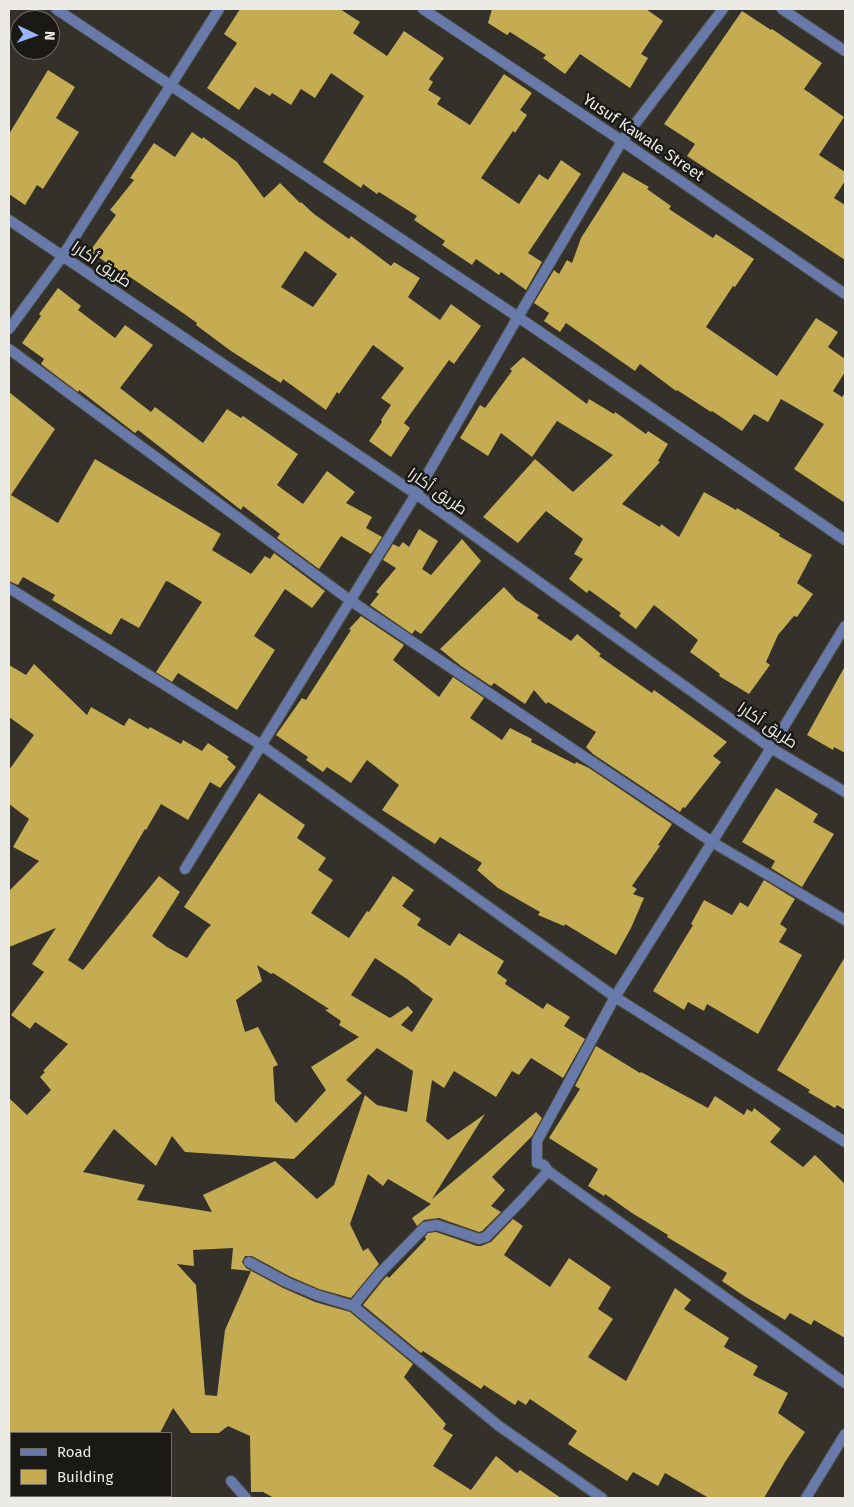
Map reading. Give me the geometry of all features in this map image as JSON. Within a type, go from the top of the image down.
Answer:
[{"type":"street","points":[[56,9],[518,317],[845,540]]},
{"type":"street","points":[[9,329],[62,257],[219,9]]},
{"type":"street","name":"Yusuf Kawale Street","points":[[422,9],[622,141],[845,294]]},
{"type":"street","points":[[185,869],[416,494],[622,141],[723,9]]},
{"type":"street","points":[[782,9],[845,52]]},
{"type":"street","name":"طريق أكارا","points":[[9,220],[416,494],[771,748],[845,792]]},
{"type":"street","points":[[9,349],[351,601],[712,842],[845,920]]},
{"type":"street","points":[[9,588],[261,745],[616,997],[845,1142]]},
{"type":"street","points":[[845,626],[616,997],[537,1141],[537,1162],[544,1165],[548,1171],[845,1383]]},
{"type":"street","points":[[353,1306],[379,1274],[425,1227],[437,1225],[479,1239],[486,1237],[548,1171]]},
{"type":"street","points":[[248,1262],[286,1282],[353,1306],[499,1426],[602,1498]]},
{"type":"street","points":[[806,1498],[845,1434]]},
{"type":"street","points":[[231,1481],[246,1498]]},
{"type":"building","points":[[240,9],[340,9],[360,22],[353,33],[387,56],[404,31],[444,58],[429,79],[433,82],[428,90],[441,98],[437,104],[470,125],[504,74],[532,93],[520,110],[527,115],[515,133],[513,131],[481,178],[519,204],[539,174],[548,180],[561,160],[581,174],[528,253],[542,262],[526,290],[501,272],[499,275],[476,259],[472,265],[442,245],[445,241],[414,220],[417,216],[363,184],[361,188],[323,162],[364,96],[331,73],[315,98],[301,89],[291,105],[272,93],[270,96],[255,87],[239,110],[207,88],[237,43],[224,34]]},
{"type":"building","points":[[492,9],[646,9],[663,21],[641,54],[648,58],[630,88],[580,54],[565,74],[543,58],[546,55],[510,32],[507,35],[488,23]]},
{"type":"building","points":[[742,11],[822,63],[804,89],[844,117],[819,155],[845,172],[845,181],[834,198],[845,205],[845,260],[687,156],[695,144],[664,124]]},
{"type":"building","points":[[48,70],[75,87],[56,118],[79,132],[43,189],[37,185],[25,205],[9,194],[9,134]]},
{"type":"building","points":[[192,132],[202,139],[203,137],[237,162],[264,198],[280,183],[300,203],[349,239],[351,236],[391,266],[394,262],[420,278],[408,297],[440,320],[451,304],[481,326],[454,364],[449,360],[404,423],[410,428],[391,457],[369,441],[391,405],[381,398],[404,368],[373,345],[339,394],[337,392],[326,410],[283,379],[281,383],[231,351],[183,313],[130,277],[129,279],[90,251],[116,215],[110,210],[134,180],[130,178],[154,143],[175,157]],"holes":[[[305,251],[337,274],[313,307],[281,287]]]},
{"type":"building","points":[[623,172],[649,187],[647,189],[671,206],[669,209],[713,238],[716,234],[754,259],[735,287],[733,286],[706,327],[777,376],[816,318],[838,332],[828,347],[845,359],[845,372],[833,391],[842,397],[845,393],[845,503],[794,469],[824,424],[781,399],[768,422],[754,414],[742,431],[712,411],[676,391],[640,364],[635,371],[566,323],[560,332],[544,321],[549,313],[534,303],[554,270],[559,274],[567,260],[572,263],[581,238]]},
{"type":"building","points":[[58,288],[81,306],[78,310],[115,338],[125,325],[153,345],[120,388],[151,412],[155,407],[203,443],[227,409],[241,418],[243,416],[298,454],[277,485],[303,504],[327,471],[355,492],[346,503],[372,517],[366,528],[382,537],[371,554],[341,536],[319,569],[277,538],[280,534],[243,506],[241,510],[138,430],[135,433],[79,390],[78,392],[41,364],[44,359],[22,343],[41,316],[39,314]]},
{"type":"building","points":[[523,357],[587,404],[589,399],[614,414],[615,412],[646,434],[648,431],[668,444],[658,461],[660,462],[622,504],[660,527],[661,524],[679,537],[704,492],[736,510],[737,508],[812,555],[797,583],[813,594],[797,617],[794,616],[778,635],[766,662],[770,665],[749,694],[719,676],[720,674],[690,652],[698,640],[654,605],[636,629],[619,616],[621,613],[589,590],[587,593],[569,579],[583,559],[574,554],[583,539],[546,511],[518,543],[483,517],[535,459],[573,492],[613,455],[557,421],[532,457],[501,433],[488,456],[460,438],[480,405],[485,408],[512,371],[510,369]]},
{"type":"building","points":[[9,392],[55,429],[11,495],[58,523],[95,459],[221,534],[212,550],[251,574],[265,556],[270,559],[274,553],[325,591],[312,608],[285,589],[254,636],[275,650],[237,710],[178,673],[172,682],[156,672],[202,602],[169,582],[166,581],[139,628],[121,618],[111,635],[52,600],[55,595],[23,577],[18,585],[9,581]]},
{"type":"building","points":[[419,529],[438,541],[422,569],[431,575],[462,539],[481,561],[421,634],[415,630],[412,634],[370,605],[379,594],[376,592],[396,568],[383,560],[393,544],[399,547],[403,542],[409,547]]},
{"type":"building","points":[[504,587],[516,600],[539,615],[537,618],[571,641],[577,634],[601,654],[599,656],[652,693],[654,690],[727,742],[713,756],[721,762],[685,808],[683,807],[680,812],[593,754],[586,747],[596,732],[548,702],[546,704],[534,690],[525,704],[494,683],[491,686],[440,649]]},
{"type":"building","points":[[361,616],[404,645],[393,660],[439,697],[453,677],[484,698],[470,718],[502,740],[510,728],[532,739],[531,742],[575,764],[576,762],[589,768],[672,824],[658,845],[660,846],[632,886],[637,889],[633,894],[644,898],[631,928],[616,955],[565,924],[564,926],[538,915],[540,912],[498,888],[477,870],[482,863],[440,837],[435,844],[382,810],[399,785],[367,760],[351,783],[327,767],[323,772],[306,760],[308,757],[276,735],[302,698],[306,700],[351,630],[349,629]]},
{"type":"building","points":[[34,664],[87,715],[91,707],[124,726],[129,718],[181,744],[183,740],[202,751],[208,743],[229,757],[227,759],[236,767],[220,788],[210,782],[188,820],[161,804],[68,960],[83,970],[159,876],[180,892],[152,936],[187,958],[211,925],[184,907],[259,793],[305,825],[297,838],[326,858],[318,870],[333,880],[311,913],[349,938],[393,876],[414,890],[402,906],[421,919],[417,925],[450,946],[459,933],[504,961],[497,973],[507,980],[505,984],[543,1009],[547,1003],[570,1017],[564,1026],[585,1039],[563,1078],[531,1058],[519,1075],[512,1071],[496,1097],[454,1071],[444,1088],[432,1080],[426,1121],[448,1140],[485,1114],[432,1199],[536,1112],[542,1118],[532,1136],[492,1177],[505,1190],[491,1206],[501,1212],[482,1231],[479,1232],[439,1218],[424,1220],[417,1226],[412,1218],[431,1204],[388,1179],[383,1186],[368,1174],[350,1224],[363,1251],[368,1248],[379,1264],[351,1298],[319,1289],[289,1276],[252,1256],[245,1256],[242,1262],[246,1268],[283,1288],[315,1302],[350,1312],[413,1364],[404,1377],[446,1424],[443,1429],[453,1435],[433,1466],[471,1490],[496,1456],[517,1473],[520,1470],[561,1498],[274,1498],[263,1492],[251,1492],[250,1436],[228,1426],[219,1433],[191,1433],[173,1408],[161,1432],[9,1433],[9,1098],[27,1115],[51,1090],[40,1077],[45,1072],[43,1071],[68,1044],[35,1022],[30,1029],[11,1015],[44,972],[32,964],[56,928],[9,947],[9,891],[39,861],[13,847],[29,819],[9,804],[9,770],[34,735],[9,717],[9,665],[26,675]],"holes":[[[375,958],[433,999],[412,1032],[401,1025],[413,1012],[408,1006],[390,1018],[351,995]],[[257,965],[271,974],[273,973],[329,1009],[325,1010],[341,1021],[339,1025],[359,1037],[311,1067],[326,1090],[296,1123],[275,1101],[273,1067],[278,1065],[258,1027],[245,1032],[236,1000],[262,981]],[[377,1048],[413,1071],[407,1112],[377,1105],[365,1095],[334,1185],[317,1199],[275,1161],[203,1195],[212,1212],[137,1200],[145,1185],[83,1172],[114,1129],[156,1166],[172,1136],[185,1152],[294,1159],[362,1093],[346,1080]],[[233,1248],[231,1269],[251,1271],[225,1330],[217,1396],[205,1395],[196,1285],[177,1264],[194,1266],[193,1250]]]},
{"type":"building","points":[[845,666],[845,753],[834,747],[833,750],[807,735]]},
{"type":"building","points":[[776,788],[818,814],[813,822],[834,834],[802,887],[771,868],[775,861],[742,842]]},
{"type":"building","points":[[764,880],[795,899],[780,924],[787,929],[779,942],[802,955],[758,1034],[707,1004],[704,1011],[688,1002],[684,1010],[653,991],[693,925],[691,924],[704,900],[732,915],[740,902],[748,907]]},
{"type":"building","points":[[845,957],[845,1110],[837,1105],[835,1108],[777,1070]]},
{"type":"building","points":[[596,1046],[640,1073],[708,1108],[715,1096],[744,1115],[747,1109],[752,1112],[754,1108],[781,1129],[770,1142],[803,1167],[815,1155],[845,1184],[845,1338],[814,1320],[811,1325],[790,1313],[785,1320],[744,1296],[722,1281],[727,1273],[667,1237],[668,1235],[605,1194],[604,1196],[588,1186],[598,1169],[549,1138],[580,1089],[575,1086]]},
{"type":"building","points":[[513,1219],[523,1226],[504,1255],[550,1287],[569,1258],[611,1287],[598,1309],[613,1319],[588,1357],[626,1381],[675,1288],[691,1300],[684,1309],[729,1338],[724,1347],[758,1366],[753,1375],[788,1393],[778,1413],[805,1432],[764,1498],[709,1498],[665,1473],[658,1486],[633,1472],[627,1481],[568,1444],[577,1431],[530,1399],[526,1405],[518,1400],[515,1405],[484,1385],[481,1389],[423,1351],[421,1353],[363,1305],[384,1279],[387,1276],[389,1278],[426,1239],[425,1237],[428,1233],[436,1232],[481,1246],[491,1242]]}]
